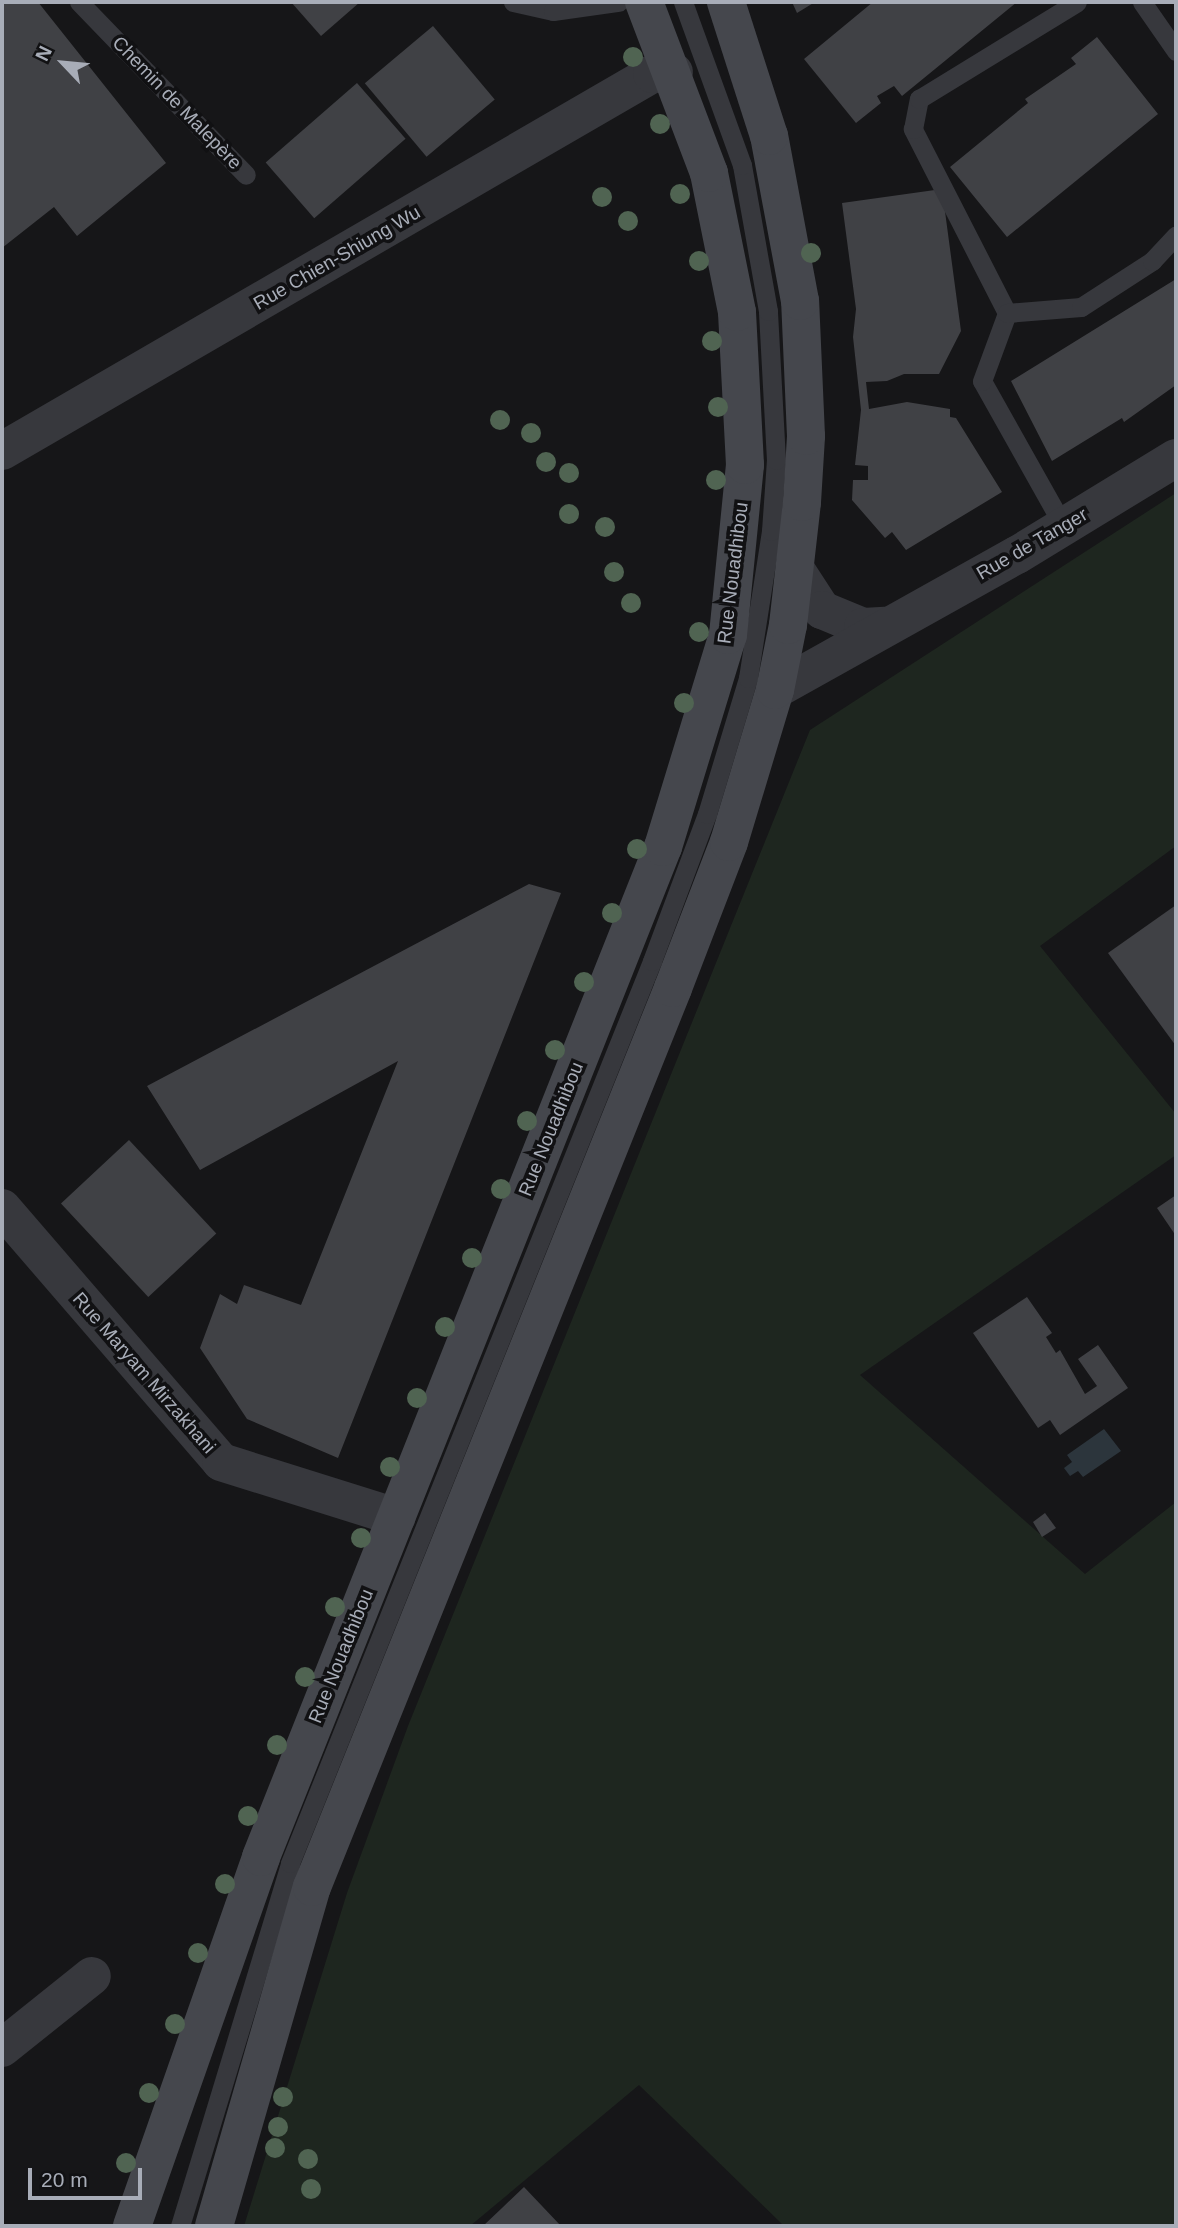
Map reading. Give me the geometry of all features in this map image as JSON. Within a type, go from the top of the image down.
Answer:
[{"type":"street","name":"Rue Nouadhibou","points":[[132,2226],[261,1857],[663,847],[728,635],[745,465],[737,312],[709,173],[674,72],[644,2]]},
{"type":"street","points":[[214,2226],[312,1887],[678,976],[729,842],[775,690],[796,570],[806,436],[800,301],[769,136],[726,2]]},
{"type":"street","name":"Rue Chien-Shiung Wu","points":[[2,452],[652,74],[674,72]]},
{"type":"street","name":"Rue de Tanger","points":[[775,690],[1064,527],[1176,458]]},
{"type":"street","points":[[796,570],[822,610],[863,627],[885,626]]},
{"type":"street","name":"Rue Maryam Mirzakhani","points":[[2,1208],[221,1462],[397,1517]]},
{"type":"street","points":[[2,2048],[92,1976]]},
{"type":"lane","name":"Chemin de Malepère","points":[[79,2],[246,175]]},
{"type":"lane","points":[[513,2],[550,6],[618,2]]},
{"type":"lane","name":"Rue Nouadhibou","points":[[180,2226],[290,1863],[652,961],[707,814],[748,678],[769,544],[776,460],[768,311],[742,165],[683,2]]},
{"type":"lane","points":[[1064,527],[982,382],[1007,313],[913,129],[919,99],[1077,2]]},
{"type":"lane","points":[[1142,2],[1176,51]]},
{"type":"lane","points":[[1007,313],[1081,307],[1152,261],[1176,234]]},
{"type":"lane","name":"Rue Nouadhibou","points":[[193,2226],[203,2153]]},
{"type":"shaded area","points":[[1176,493],[1176,846],[1040,946],[1176,1114],[1176,1155],[860,1375],[1085,1574],[1176,1502],[1176,2226],[784,2226],[639,2085],[470,2226],[244,2226],[347,1893],[408,1726],[810,730]]},
{"type":"shaded area","points":[[1104,1429],[1121,1451],[1083,1477],[1078,1471],[1070,1476],[1064,1468],[1072,1462],[1067,1455]]},
{"type":"building","points":[[2,2],[38,2],[166,163],[77,236],[54,207],[2,248]]},
{"type":"building","points":[[291,2],[360,2],[321,36]]},
{"type":"building","points":[[792,2],[815,2],[797,13]]},
{"type":"building","points":[[873,2],[1017,2],[902,96],[894,86],[877,96],[881,103],[856,123],[804,59]]},
{"type":"building","points":[[433,26],[495,100],[427,157],[365,83]]},
{"type":"building","points":[[1097,37],[1158,114],[1007,237],[950,167],[1028,103],[1025,99],[1076,64],[1071,58]]},
{"type":"building","points":[[357,83],[406,139],[314,218],[266,162]]},
{"type":"building","points":[[942,189],[961,331],[939,374],[904,374],[887,381],[866,382],[869,409],[907,402],[950,409],[950,417],[956,418],[1002,492],[906,550],[892,532],[885,538],[852,500],[853,480],[868,480],[868,466],[855,465],[861,410],[853,337],[856,309],[842,203]]},
{"type":"building","points":[[1176,279],[1176,385],[1124,422],[1122,418],[1052,461],[1011,381]]},
{"type":"building","points":[[529,884],[561,893],[338,1458],[247,1419],[200,1348],[220,1294],[237,1304],[244,1285],[301,1305],[398,1061],[200,1170],[147,1086]]},
{"type":"building","points":[[1176,905],[1176,1046],[1108,953]]},
{"type":"building","points":[[129,1140],[216,1234],[148,1297],[61,1203]]},
{"type":"building","points":[[1176,1195],[1176,1236],[1157,1208]]},
{"type":"building","points":[[1027,1297],[1052,1333],[1046,1337],[1056,1353],[1060,1350],[1085,1394],[1097,1386],[1078,1359],[1098,1345],[1128,1388],[1060,1435],[1050,1420],[1038,1428],[973,1333]]},
{"type":"building","points":[[1045,1513],[1056,1528],[1042,1537],[1033,1522]]},
{"type":"building","points":[[524,2187],[561,2226],[483,2226],[502,2208]]}]
